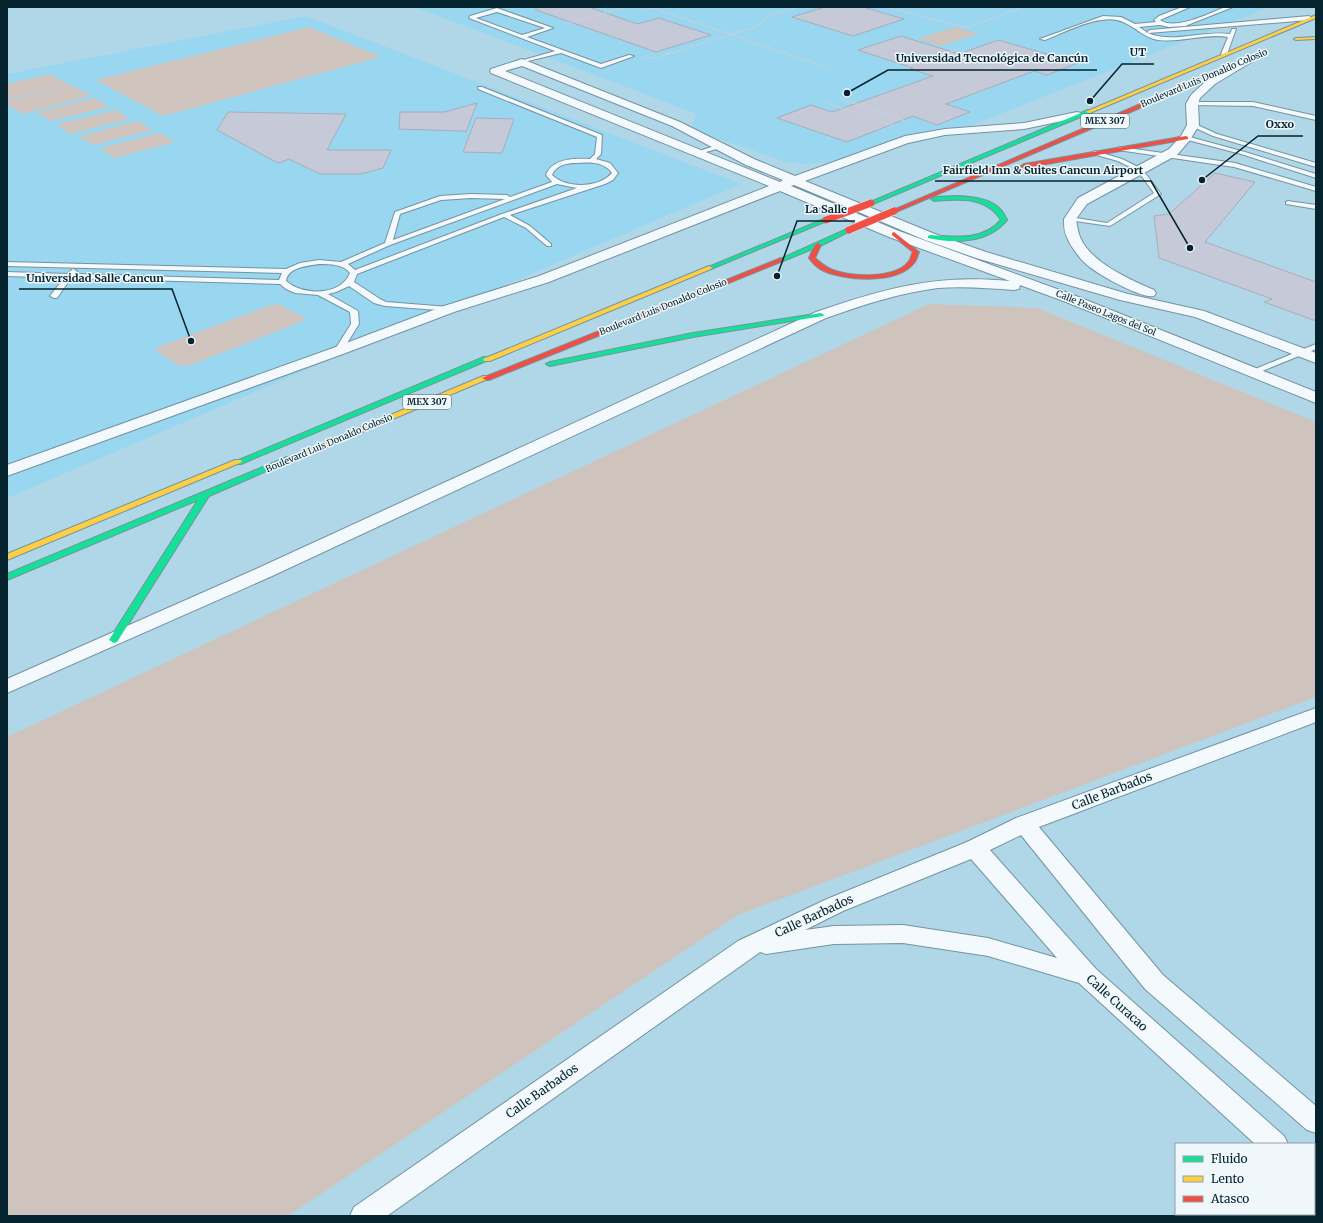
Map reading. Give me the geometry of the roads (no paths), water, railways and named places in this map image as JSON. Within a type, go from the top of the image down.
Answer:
[{"type":"main road","name":"Boulevard Luis Donaldo Colosio","points":[[7,557],[826,220],[871,203],[1077,115],[1313,17]]},
{"type":"main road","points":[[1316,31],[1292,41],[1316,38]]},
{"type":"main road","name":"Boulevard Luis Donaldo Colosio","points":[[7,577],[456,390],[818,245],[849,230],[1252,58]]},
{"type":"main road","points":[[959,184],[1034,164],[1186,138]]},
{"type":"main road","points":[[921,200],[958,197],[978,201],[996,208],[1004,220],[995,230],[979,237],[956,239],[930,237]]},
{"type":"main road","points":[[818,245],[812,258],[821,267],[844,275],[872,278],[894,273],[911,263],[916,252],[894,234]]},
{"type":"main road","points":[[456,390],[570,359],[685,337],[822,315]]},
{"type":"main road","points":[[114,640],[206,494]]},
{"type":"street","points":[[1199,314],[1128,284],[1089,260],[1073,236],[1070,219],[1082,201],[1173,152],[1186,138],[1193,125],[1192,104],[1195,97],[1211,82],[1252,58]]},
{"type":"street","points":[[522,62],[676,124],[787,183],[699,152],[495,71],[522,62]]},
{"type":"street","points":[[7,471],[338,351],[449,309],[544,279],[787,183],[905,140],[940,132],[1024,126],[1077,115]]},
{"type":"street","name":"Calle Paseo Lagos del Sol","points":[[787,183],[894,234],[1071,299],[1316,398]]},
{"type":"street","name":"Calle Paseo Lagos del Sol","points":[[787,183],[981,255],[1110,292],[1199,314],[1316,358]]},
{"type":"street","points":[[7,687],[114,640],[544,444],[822,315],[875,296],[913,287],[955,282],[992,283],[1032,289],[1071,299]]},
{"type":"street","name":"Calle Barbados","points":[[364,1216],[746,948],[835,905],[975,848],[1024,824],[1316,715]]},
{"type":"street","points":[[1024,824],[1154,982],[1316,1122]]},
{"type":"street","name":"Calle Curacao","points":[[975,848],[1087,976],[1273,1143]]},
{"type":"street","points":[[746,948],[834,935],[903,934],[988,947],[1087,976]]},
{"type":"lane","points":[[1160,23],[1158,20],[1161,17],[1187,7]]},
{"type":"lane","points":[[1134,26],[1160,23],[1170,25],[1185,24],[1230,7]]},
{"type":"lane","points":[[521,37],[550,28],[497,10],[472,16],[472,18],[521,37],[601,66],[631,56]]},
{"type":"lane","points":[[1043,39],[1099,18],[1106,17],[1116,18],[1130,23],[1142,33],[1152,37],[1166,38],[1217,34],[1231,36]]},
{"type":"lane","points":[[1142,33],[1313,17]]},
{"type":"lane","points":[[1224,54],[1235,29],[1242,24]]},
{"type":"lane","points":[[522,62],[561,51]]},
{"type":"lane","points":[[480,88],[600,136],[598,154],[591,161]]},
{"type":"lane","points":[[1192,104],[1253,104],[1316,118]]},
{"type":"lane","points":[[1193,125],[1215,135],[1316,165]]},
{"type":"lane","points":[[1186,138],[1250,155],[1316,176]]},
{"type":"lane","points":[[699,152],[718,147]]},
{"type":"lane","points":[[1120,149],[1235,165],[1316,189]]},
{"type":"lane","points":[[1070,219],[1108,225],[1158,194],[1140,170],[1120,160],[1096,153]]},
{"type":"lane","points":[[354,273],[504,215],[608,181],[615,173],[614,169],[609,165],[591,161],[570,162],[554,167],[550,170],[549,175],[551,179],[557,182],[572,186],[589,186]]},
{"type":"lane","points":[[342,264],[388,244],[557,182]]},
{"type":"lane","points":[[388,244],[397,213],[440,198],[471,196],[513,198]]},
{"type":"lane","points":[[1288,203],[1316,207]]},
{"type":"lane","points":[[504,215],[528,227],[549,245]]},
{"type":"lane","points":[[7,264],[288,271],[307,264],[331,262],[342,264],[352,270],[354,273],[354,278],[350,283],[342,288],[320,293],[296,291],[285,286],[282,282],[7,274]]},
{"type":"lane","points":[[54,296],[78,265]]},
{"type":"lane","points":[[282,282],[284,275],[288,271]]},
{"type":"lane","points":[[350,283],[377,301],[385,304],[449,309]]},
{"type":"lane","points":[[320,293],[354,311],[355,324],[338,351]]},
{"type":"lane","points":[[1252,372],[1316,346]]},
{"type":"place","name":"Universidad Tecnológica de Cancún","points":[[847,93]]},
{"type":"place","name":"UT","points":[[1090,101]]},
{"type":"place","name":"Oxxo","points":[[1202,180]]},
{"type":"place","name":"Fairfield Inn & Suites Cancun Airport","points":[[1190,248]]},
{"type":"place","name":"La Salle","points":[[777,276]]},
{"type":"place","name":"Universidad Salle Cancun","points":[[191,341]]}]
